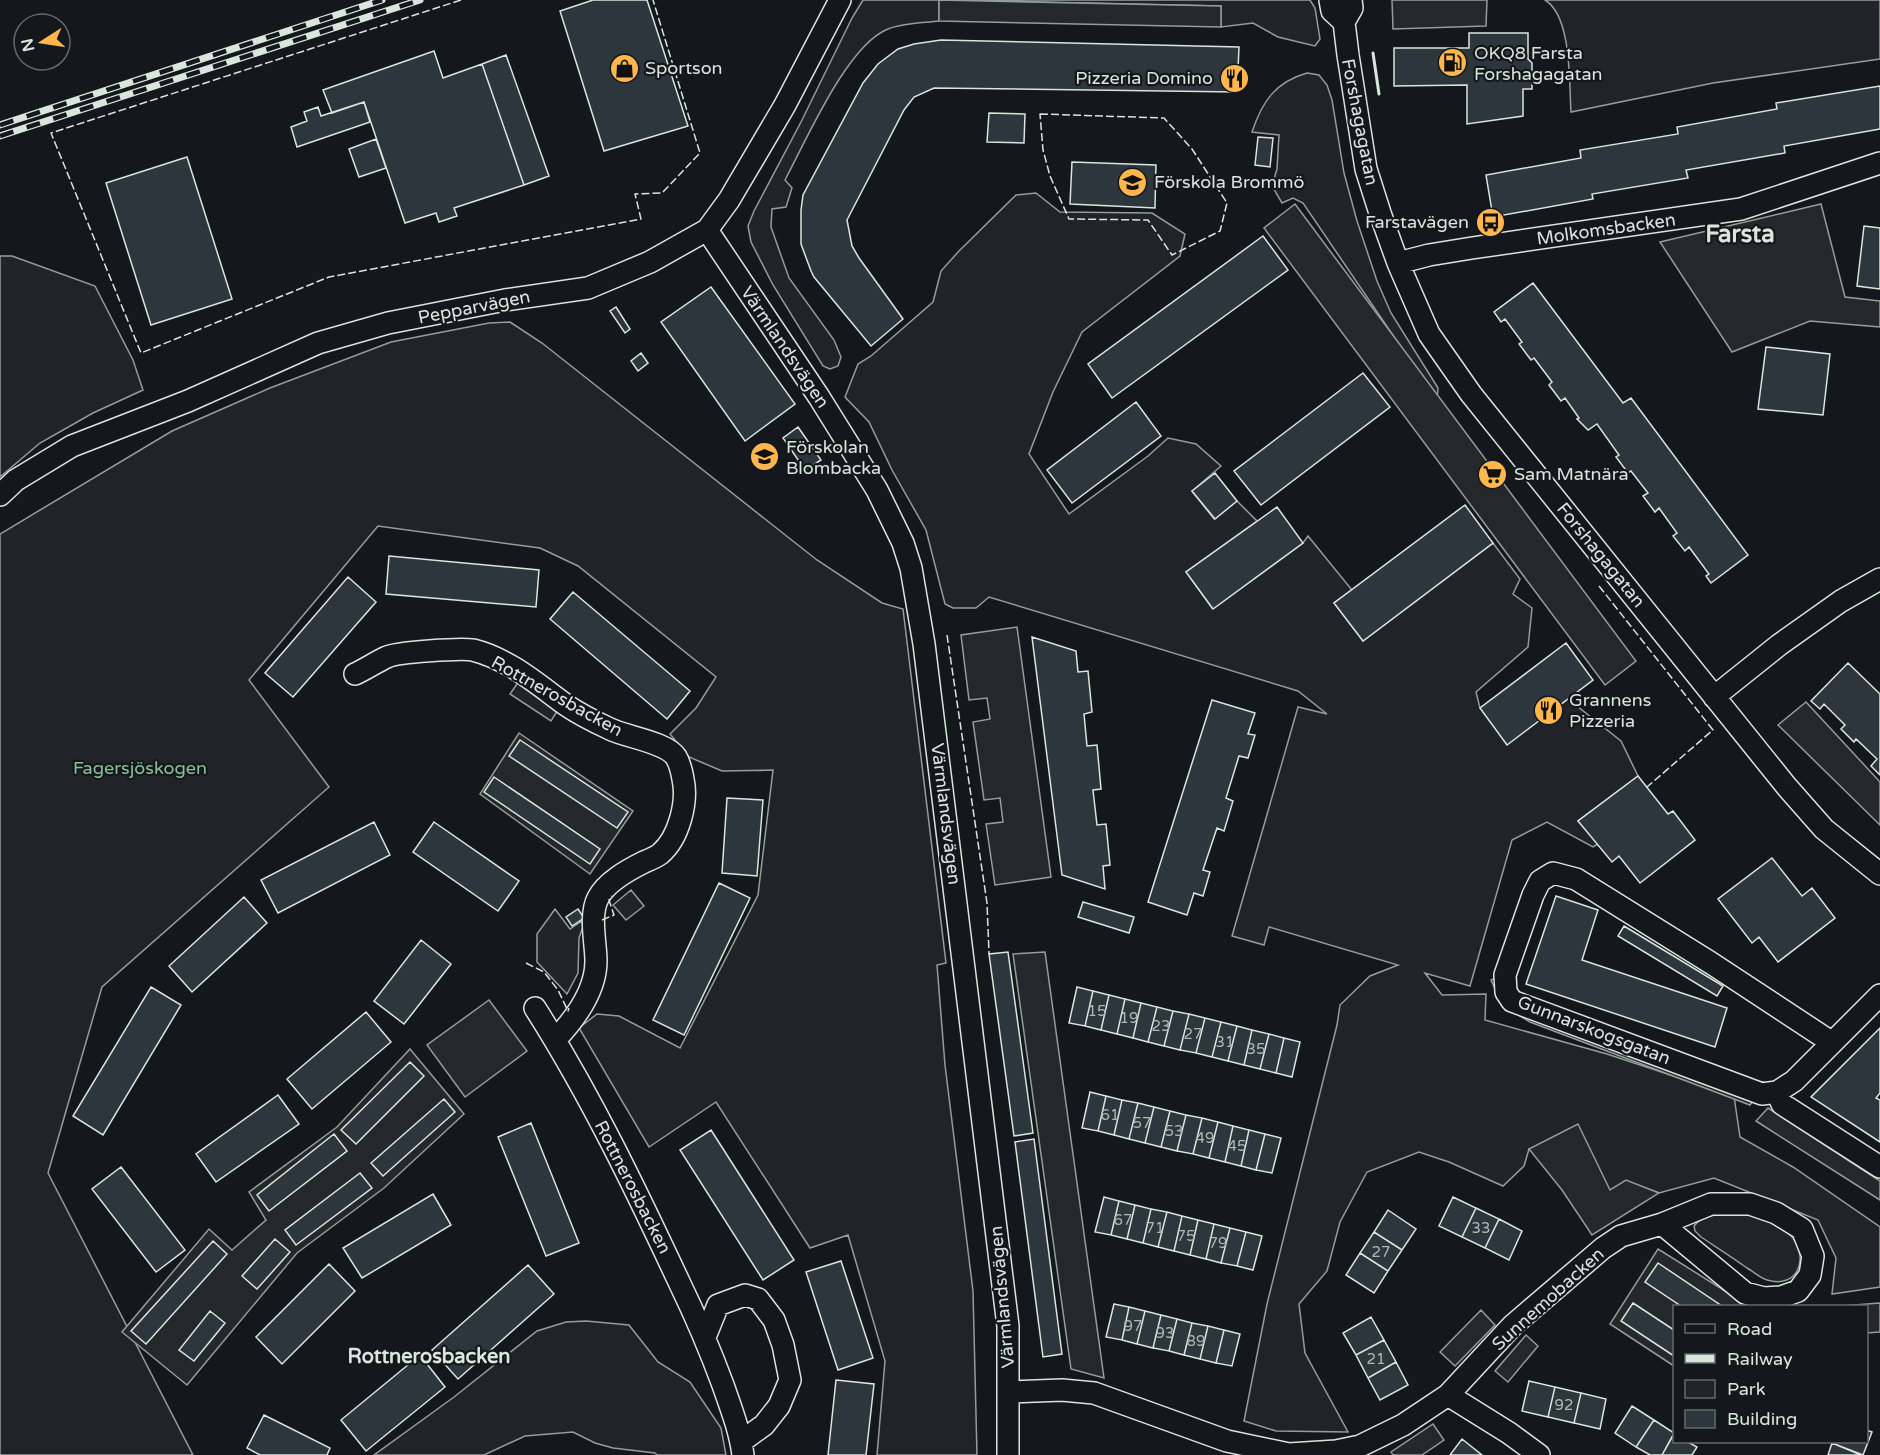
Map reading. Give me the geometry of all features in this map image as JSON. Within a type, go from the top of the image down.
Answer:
[{"type":"street","name":"Pepparvägen","points":[[0,495],[16,480],[72,446],[188,401],[318,343],[398,321],[505,300],[588,288],[650,262],[707,230],[729,200],[785,105],[840,0]]},
{"type":"street","name":"Forshagagatan","points":[[1330,0],[1332,11],[1344,22]]},
{"type":"street","name":"Forshagagatan","points":[[1352,0],[1352,8],[1344,22],[1366,169],[1398,263],[1429,334],[1471,394],[1714,697],[1824,829],[1880,874]]},
{"type":"street","name":"Molkomsbacken","points":[[1398,263],[1472,248],[1741,209],[1880,164]]},
{"type":"street","name":"Värmlandsvägen","points":[[707,230],[819,397],[872,481],[903,543],[911,568],[924,644],[1007,1316],[1010,1392],[1008,1455]]},
{"type":"street","points":[[1714,697],[1779,645],[1841,601],[1880,579]]},
{"type":"street","name":"Rottnerosbacken","points":[[355,675],[389,656],[446,648],[472,650],[531,677],[568,706],[612,731],[645,741],[676,756],[683,781],[682,816],[674,836],[660,854],[624,873],[597,899],[593,933],[596,962],[593,982],[574,1020],[555,1040]]},
{"type":"street","name":"Gunnarskogsgatan","points":[[1777,1092],[1762,1094],[1512,1001],[1506,992],[1505,975],[1540,880],[1553,873],[1575,879],[1711,963],[1831,1042]]},
{"type":"street","points":[[1880,995],[1794,1081],[1777,1092],[1782,1104],[1880,1167]]},
{"type":"street","name":"Rottnerosbacken","points":[[536,1008],[621,1161],[705,1337],[743,1448],[779,1406],[790,1380],[780,1337],[774,1320],[758,1299],[745,1295],[718,1305],[705,1337]]},
{"type":"street","name":"Sunnemobacken","points":[[1010,1392],[1062,1390],[1094,1393],[1227,1441],[1289,1454],[1336,1451],[1360,1446],[1402,1425],[1448,1395],[1513,1325],[1603,1248],[1621,1236],[1662,1224],[1711,1204],[1750,1204],[1776,1212],[1802,1228],[1813,1256],[1810,1275],[1798,1291],[1781,1297],[1764,1298],[1745,1293],[1662,1224]]},
{"type":"street","points":[[1448,1395],[1509,1433],[1539,1455]]},
{"type":"green space","points":[[863,0],[939,0],[939,21],[906,24],[888,29],[873,38],[858,54],[829,96],[785,180],[792,188],[786,207],[772,209],[771,227],[789,278],[834,340],[841,357],[838,366],[830,369],[823,366],[773,285],[751,242],[748,226]]},
{"type":"green space","points":[[947,0],[1310,0],[1315,8],[1320,39],[1315,46],[1278,37],[1253,23],[1221,27],[1221,6]]},
{"type":"green space","points":[[1545,0],[1880,0],[1880,59],[1713,83],[1571,112],[1565,35],[1554,8]]},
{"type":"green space","points":[[1307,73],[1319,75],[1327,85],[1332,100],[1344,173],[1377,281],[1391,313],[1438,388],[1437,400],[1303,203],[1293,198],[1282,203],[1272,186],[1277,169],[1279,135],[1252,132],[1260,111],[1271,95],[1286,82]]},
{"type":"green space","points":[[1036,193],[1060,212],[1152,213],[1185,234],[1180,256],[1082,332],[1053,392],[1029,454],[1069,514],[1148,456],[1168,438],[1196,444],[1221,466],[1192,491],[1214,519],[1237,501],[1257,521],[1186,572],[1212,608],[1303,543],[1308,536],[1352,590],[1334,603],[1363,641],[1493,543],[1520,579],[1513,594],[1532,608],[1528,647],[1476,692],[1480,708],[1507,744],[1568,699],[1621,741],[1638,776],[1578,821],[1598,844],[1593,847],[1547,822],[1512,840],[1470,986],[1425,973],[1442,995],[1486,994],[1485,1020],[1607,1054],[1734,1096],[1740,1137],[1793,1167],[1880,1227],[1880,1287],[1832,1294],[1836,1258],[1818,1220],[1714,1178],[1659,1193],[1626,1181],[1610,1191],[1529,1149],[1524,1166],[1503,1186],[1449,1162],[1419,1152],[1367,1172],[1340,1222],[1327,1271],[1299,1304],[1305,1353],[1348,1432],[1276,1431],[1244,1421],[1267,1304],[1337,1025],[1340,1005],[1370,976],[1398,965],[1269,927],[1264,945],[1232,936],[1298,707],[1327,714],[1298,691],[989,597],[976,608],[953,608],[945,604],[926,530],[892,470],[869,422],[845,397],[858,364],[871,356],[933,302],[941,271],[959,251],[1016,195]]},
{"type":"green space","points":[[0,256],[12,256],[95,286],[133,360],[143,390],[93,413],[40,443],[0,477]]},
{"type":"green space","name":"Fagersjöskogen","points":[[510,322],[542,343],[817,560],[882,603],[903,609],[946,963],[937,965],[945,1065],[973,1291],[977,1455],[877,1455],[885,1361],[848,1235],[810,1248],[716,1102],[649,1147],[579,1028],[597,1014],[619,1016],[680,1048],[758,895],[773,770],[722,771],[689,757],[670,734],[696,708],[716,677],[578,566],[540,548],[378,526],[249,680],[329,787],[102,987],[48,1173],[193,1455],[0,1455],[0,534],[172,431],[270,388],[391,342],[489,323]]},
{"type":"green space","points":[[521,678],[561,705],[551,721],[510,694]]},
{"type":"green space","points":[[631,890],[644,906],[626,920],[613,905]]},
{"type":"green space","points":[[555,909],[570,929],[582,921],[583,927],[579,938],[578,973],[567,994],[537,962],[537,934]]},
{"type":"green space","points":[[1744,1213],[1777,1225],[1793,1238],[1798,1246],[1800,1263],[1793,1276],[1777,1282],[1764,1279],[1695,1231],[1694,1226],[1704,1218]]},
{"type":"green space","points":[[586,1321],[629,1325],[658,1362],[690,1382],[721,1428],[726,1455],[657,1455],[613,1448],[595,1443],[573,1432],[525,1436],[484,1455],[374,1455],[454,1397],[537,1331],[566,1322]]},
{"type":"shaded area","points":[[939,0],[1221,6],[1221,27],[939,21]]},
{"type":"shaded area","points":[[1392,0],[1487,0],[1486,26],[1393,29]]},
{"type":"shaded area","points":[[1295,204],[1636,661],[1605,685],[1264,228]]},
{"type":"shaded area","points":[[1821,204],[1845,297],[1880,301],[1880,327],[1810,321],[1732,352],[1660,242]]},
{"type":"shaded area","points":[[1017,627],[1051,877],[995,885],[986,824],[1003,822],[1000,798],[984,800],[973,722],[990,719],[987,698],[969,700],[961,635]]},
{"type":"shaded area","points":[[1806,702],[1880,782],[1880,825],[1778,725]]},
{"type":"shaded area","points":[[519,733],[633,811],[590,874],[480,794]]},
{"type":"shaded area","points":[[1045,952],[1104,1378],[1071,1369],[1013,954]]},
{"type":"shaded area","points":[[1499,976],[1508,1004],[1756,1096],[1750,1105],[1530,1022],[1503,1006],[1491,980]]},
{"type":"shaded area","points":[[489,1000],[527,1051],[465,1097],[427,1045]]},
{"type":"shaded area","points":[[410,1049],[464,1114],[384,1188],[297,1253],[187,1385],[122,1332],[209,1229],[232,1250],[266,1220],[249,1192],[337,1127]]},
{"type":"shaded area","points":[[1768,1108],[1880,1181],[1880,1200],[1756,1121]]},
{"type":"shaded area","points":[[1578,1124],[1610,1190],[1626,1180],[1659,1193],[1592,1235],[1562,1190],[1529,1149]]},
{"type":"shaded area","points":[[1658,1249],[1747,1305],[1673,1305],[1673,1365],[1610,1324]]},
{"type":"shaded area","points":[[1880,1303],[1880,1332],[1868,1333],[1868,1305],[1854,1305]]},
{"type":"shaded area","points":[[1481,1310],[1495,1325],[1455,1366],[1440,1352]]},
{"type":"shaded area","points":[[1526,1335],[1538,1346],[1508,1382],[1495,1371]]},
{"type":"shaded area","points":[[1433,1424],[1444,1440],[1422,1455],[1393,1455],[1391,1452]]},
{"type":"building","name":"Sportson","points":[[593,0],[647,0],[688,126],[604,151],[560,11]]},
{"type":"building","points":[[1469,33],[1528,33],[1528,59],[1532,63],[1532,89],[1523,89],[1523,116],[1467,124],[1467,85],[1394,86],[1394,48],[1469,48]]},
{"type":"building","points":[[941,40],[1239,47],[1237,92],[934,88],[914,97],[904,110],[847,220],[852,246],[903,319],[871,346],[811,271],[801,244],[803,195],[863,83],[878,64],[898,49]]},
{"type":"building","points":[[434,51],[443,78],[482,64],[524,185],[454,208],[457,216],[439,222],[436,213],[405,223],[364,102],[332,113],[323,90]]},
{"type":"building","points":[[506,55],[549,176],[524,185],[482,64]]},
{"type":"building","points":[[1880,86],[1880,129],[1784,146],[1785,153],[1686,170],[1688,178],[1592,194],[1593,199],[1493,217],[1486,175],[1581,158],[1580,150],[1678,134],[1677,127],[1777,109],[1776,103]]},
{"type":"building","points":[[364,102],[370,122],[297,147],[291,127],[307,121],[304,112],[318,107],[321,116]]},
{"type":"building","points":[[989,113],[1025,114],[1024,143],[987,142]]},
{"type":"building","points":[[1258,137],[1273,138],[1270,167],[1255,165]]},
{"type":"building","points":[[376,139],[386,168],[359,177],[349,149]]},
{"type":"building","points":[[187,157],[232,299],[151,325],[106,183]]},
{"type":"building","points":[[1072,162],[1156,165],[1155,208],[1070,204]]},
{"type":"building","points":[[1864,226],[1880,228],[1880,289],[1857,286]]},
{"type":"building","points":[[1263,236],[1288,270],[1112,398],[1088,364]]},
{"type":"building","points":[[1533,283],[1623,403],[1631,398],[1748,555],[1711,583],[1706,576],[1709,574],[1689,547],[1685,551],[1673,536],[1677,533],[1659,508],[1655,512],[1643,496],[1648,493],[1631,471],[1628,473],[1616,457],[1619,455],[1597,424],[1588,430],[1577,419],[1579,418],[1565,398],[1561,401],[1549,385],[1552,382],[1534,358],[1531,360],[1519,344],[1522,342],[1505,319],[1501,322],[1494,312]]},
{"type":"building","points":[[711,287],[795,404],[745,441],[661,322]]},
{"type":"building","points":[[616,307],[630,329],[625,333],[610,311]]},
{"type":"building","points":[[1766,347],[1830,354],[1823,415],[1758,409]]},
{"type":"building","points":[[641,353],[648,363],[638,371],[631,361]]},
{"type":"building","points":[[1363,373],[1390,407],[1261,505],[1234,471]]},
{"type":"building","points":[[1136,402],[1161,436],[1072,503],[1047,470]]},
{"type":"building","points":[[798,427],[821,460],[805,470],[783,438]]},
{"type":"building","points":[[1215,473],[1237,501],[1215,519],[1192,491]]},
{"type":"building","points":[[1465,505],[1493,543],[1363,641],[1334,603]]},
{"type":"building","points":[[1277,507],[1303,543],[1213,609],[1186,572]]},
{"type":"building","points":[[389,556],[539,570],[536,607],[386,594]]},
{"type":"building","points":[[348,577],[376,602],[293,697],[265,673]]},
{"type":"building","points":[[573,592],[690,691],[667,719],[550,619]]},
{"type":"building","points":[[1032,637],[1076,651],[1078,672],[1088,671],[1092,712],[1084,714],[1087,746],[1097,745],[1101,789],[1093,790],[1097,825],[1106,824],[1110,865],[1103,866],[1105,889],[1062,875]]},
{"type":"building","points":[[1566,643],[1593,680],[1507,745],[1480,708]]},
{"type":"building","points":[[1848,663],[1880,694],[1880,775],[1871,766],[1877,759],[1856,739],[1854,742],[1841,729],[1845,725],[1824,704],[1820,709],[1811,701]]},
{"type":"building","points":[[1212,700],[1255,713],[1248,734],[1255,735],[1248,758],[1239,756],[1226,798],[1233,801],[1224,831],[1217,828],[1203,870],[1210,872],[1203,896],[1194,893],[1187,915],[1148,902]]},
{"type":"building","points":[[520,740],[628,812],[617,828],[509,756]]},
{"type":"building","points":[[1638,776],[1668,814],[1673,811],[1695,840],[1640,883],[1619,856],[1612,862],[1578,821]]},
{"type":"building","points":[[494,777],[600,849],[590,864],[484,792]]},
{"type":"building","points":[[727,798],[763,800],[757,876],[722,873]]},
{"type":"building","points":[[374,822],[390,855],[278,913],[261,880]]},
{"type":"building","points":[[434,822],[519,881],[498,911],[413,852]]},
{"type":"building","points":[[1772,858],[1802,896],[1812,888],[1835,918],[1778,962],[1759,937],[1752,943],[1718,899]]},
{"type":"building","points":[[719,883],[750,898],[684,1035],[653,1020]]},
{"type":"building","points":[[1556,896],[1598,910],[1582,960],[1727,1008],[1715,1047],[1526,984]]},
{"type":"building","points":[[244,897],[267,923],[192,992],[169,966]]},
{"type":"building","points":[[1083,902],[1134,917],[1129,933],[1078,917]]},
{"type":"building","points":[[578,909],[584,918],[572,926],[566,917]]},
{"type":"building","points":[[1624,926],[1723,986],[1717,996],[1618,936]]},
{"type":"building","points":[[421,940],[451,964],[404,1024],[374,1001]]},
{"type":"building","points":[[1008,952],[1033,1133],[1014,1136],[989,954]]},
{"type":"building","points":[[151,987],[181,1005],[103,1135],[73,1116]]},
{"type":"building","points":[[1077,987],[1093,991],[1085,1026],[1069,1023]]},
{"type":"building","points":[[1093,991],[1109,995],[1101,1030],[1085,1026]]},
{"type":"building","points":[[1109,995],[1125,999],[1117,1034],[1101,1030]]},
{"type":"building","points":[[1125,999],[1141,1003],[1133,1038],[1117,1034]]},
{"type":"building","points":[[1141,1003],[1157,1007],[1148,1042],[1133,1038]]},
{"type":"building","points":[[1157,1007],[1173,1011],[1164,1046],[1148,1042]]},
{"type":"building","points":[[1173,1011],[1189,1014],[1180,1050],[1164,1046]]},
{"type":"building","points":[[366,1012],[391,1042],[312,1109],[287,1079]]},
{"type":"building","points":[[1189,1014],[1205,1018],[1196,1053],[1180,1050]]},
{"type":"building","points":[[1205,1018],[1221,1022],[1212,1057],[1196,1053]]},
{"type":"building","points":[[1221,1022],[1237,1026],[1228,1061],[1212,1057]]},
{"type":"building","points":[[1237,1026],[1252,1030],[1244,1065],[1228,1061]]},
{"type":"building","points":[[1880,1028],[1880,1093],[1876,1098],[1880,1100],[1880,1142],[1811,1097]]},
{"type":"building","points":[[1252,1030],[1269,1034],[1260,1069],[1244,1065]]},
{"type":"building","points":[[1269,1034],[1284,1038],[1276,1073],[1260,1069]]},
{"type":"building","points":[[1284,1038],[1300,1042],[1292,1077],[1276,1073]]},
{"type":"building","points":[[410,1062],[424,1076],[356,1144],[341,1130]]},
{"type":"building","points":[[1090,1092],[1106,1096],[1098,1131],[1082,1128]]},
{"type":"building","points":[[278,1095],[299,1124],[216,1182],[196,1154]]},
{"type":"building","points":[[1106,1096],[1122,1100],[1114,1135],[1098,1131]]},
{"type":"building","points":[[444,1099],[455,1112],[383,1176],[371,1163]]},
{"type":"building","points":[[1122,1100],[1138,1103],[1129,1139],[1114,1135]]},
{"type":"building","points":[[1138,1103],[1154,1107],[1145,1143],[1129,1139]]},
{"type":"building","points":[[1154,1107],[1170,1111],[1161,1147],[1145,1143]]},
{"type":"building","points":[[1170,1111],[1186,1115],[1177,1151],[1161,1147]]},
{"type":"building","points":[[1186,1115],[1202,1118],[1193,1154],[1177,1151]]},
{"type":"building","points":[[1202,1118],[1218,1122],[1209,1158],[1193,1154]]},
{"type":"building","points":[[1218,1122],[1233,1126],[1225,1162],[1209,1158]]},
{"type":"building","points":[[531,1123],[579,1243],[546,1256],[498,1137]]},
{"type":"building","points":[[1233,1126],[1249,1130],[1241,1166],[1225,1162]]},
{"type":"building","points":[[711,1130],[794,1260],[763,1280],[680,1150]]},
{"type":"building","points":[[1249,1130],[1265,1134],[1256,1170],[1241,1166]]},
{"type":"building","points":[[334,1134],[347,1151],[269,1211],[257,1195]]},
{"type":"building","points":[[1265,1134],[1281,1138],[1272,1173],[1256,1170]]},
{"type":"building","points":[[1034,1139],[1062,1354],[1043,1357],[1015,1142]]},
{"type":"building","points":[[121,1167],[185,1250],[156,1272],[92,1189]]},
{"type":"building","points":[[360,1173],[372,1188],[296,1245],[285,1230]]},
{"type":"building","points":[[433,1194],[451,1225],[362,1278],[343,1248]]},
{"type":"building","points":[[1104,1197],[1119,1201],[1111,1235],[1095,1232]]},
{"type":"building","points":[[1453,1197],[1476,1208],[1462,1237],[1439,1226]]},
{"type":"building","points":[[1119,1201],[1135,1205],[1127,1239],[1111,1235]]},
{"type":"building","points":[[1135,1205],[1151,1209],[1143,1243],[1127,1239]]},
{"type":"building","points":[[1476,1208],[1499,1219],[1485,1248],[1462,1237]]},
{"type":"building","points":[[1151,1209],[1167,1212],[1158,1247],[1143,1243]]},
{"type":"building","points":[[1388,1210],[1416,1229],[1402,1250],[1374,1232]]},
{"type":"building","points":[[1167,1212],[1182,1216],[1174,1251],[1158,1247]]},
{"type":"building","points":[[1182,1216],[1198,1220],[1190,1255],[1174,1251]]},
{"type":"building","points":[[1499,1219],[1522,1231],[1509,1260],[1485,1248]]},
{"type":"building","points":[[1198,1220],[1214,1224],[1206,1259],[1190,1255]]},
{"type":"building","points":[[1214,1224],[1230,1228],[1221,1263],[1206,1259]]},
{"type":"building","points":[[1230,1228],[1246,1232],[1237,1266],[1221,1263]]},
{"type":"building","points":[[1246,1232],[1262,1236],[1253,1270],[1237,1266]]},
{"type":"building","points":[[1374,1232],[1402,1250],[1388,1271],[1360,1253]]},
{"type":"building","points":[[275,1239],[290,1252],[257,1289],[242,1276]]},
{"type":"building","points":[[213,1241],[227,1254],[146,1344],[131,1331]]},
{"type":"building","points":[[1360,1253],[1388,1271],[1374,1293],[1346,1275]]},
{"type":"building","points":[[841,1261],[873,1358],[838,1370],[806,1272]]},
{"type":"building","points":[[1658,1263],[1721,1305],[1680,1305],[1645,1282]]},
{"type":"building","points":[[329,1264],[355,1291],[282,1364],[256,1337]]},
{"type":"building","points":[[528,1265],[554,1294],[458,1379],[432,1350]]},
{"type":"building","points":[[1633,1303],[1673,1329],[1673,1355],[1621,1321]]},
{"type":"building","points":[[1114,1304],[1129,1307],[1122,1340],[1106,1337]]},
{"type":"building","points":[[1129,1307],[1145,1311],[1137,1344],[1122,1340]]},
{"type":"building","points":[[210,1311],[225,1323],[194,1361],[179,1350]]},
{"type":"building","points":[[1145,1311],[1161,1315],[1153,1348],[1137,1344]]},
{"type":"building","points":[[1161,1315],[1177,1319],[1169,1351],[1153,1348]]},
{"type":"building","points":[[1371,1317],[1384,1340],[1356,1355],[1343,1333]]},
{"type":"building","points":[[1177,1319],[1192,1323],[1184,1355],[1169,1351]]},
{"type":"building","points":[[1192,1323],[1208,1326],[1200,1359],[1184,1355]]},
{"type":"building","points":[[1208,1326],[1224,1330],[1216,1363],[1200,1359]]},
{"type":"building","points":[[1224,1330],[1240,1334],[1232,1366],[1216,1363]]},
{"type":"building","points":[[1384,1340],[1396,1362],[1368,1378],[1356,1355]]},
{"type":"building","points":[[420,1355],[445,1387],[366,1451],[341,1420]]},
{"type":"building","points":[[1396,1362],[1408,1385],[1380,1400],[1368,1378]]},
{"type":"building","points":[[836,1380],[874,1384],[866,1455],[828,1455]]},
{"type":"building","points":[[1529,1381],[1555,1387],[1548,1417],[1522,1411]]},
{"type":"building","points":[[1555,1387],[1581,1393],[1574,1423],[1548,1417]]},
{"type":"building","points":[[1581,1393],[1606,1399],[1600,1429],[1574,1423]]},
{"type":"building","points":[[1632,1406],[1654,1420],[1636,1447],[1615,1433]]},
{"type":"building","points":[[264,1415],[330,1448],[327,1455],[260,1455],[247,1448]]},
{"type":"building","points":[[1654,1420],[1673,1432],[1662,1455],[1650,1455],[1636,1447]]},
{"type":"building","points":[[1868,1431],[1872,1432],[1868,1442]]},
{"type":"building","points":[[1673,1436],[1673,1443],[1690,1443],[1697,1447],[1692,1455],[1662,1455]]},
{"type":"building","points":[[1462,1439],[1482,1455],[1450,1455]]},
{"type":"building","points":[[1832,1443],[1868,1443],[1863,1455]]},
{"type":"building","points":[[1832,1443],[1861,1455],[1828,1455]]},
{"type":"railway","points":[[0,125],[382,0]]},
{"type":"railway","points":[[0,136],[420,0]]},
{"type":"fence","points":[[461,0],[51,133],[141,353],[329,277],[641,219],[635,194],[662,193],[700,153],[653,0]]},
{"type":"fence","points":[[1040,114],[1164,118],[1192,149],[1227,203],[1220,231],[1172,255],[1148,220],[1069,219],[1050,176],[1043,150],[1040,114]]},
{"type":"fence","points":[[1599,586],[1713,730],[1647,787]]},
{"type":"fence","points":[[947,635],[987,903],[989,954]]},
{"type":"fence","points":[[602,920],[614,915],[609,900],[612,896]]},
{"type":"fence","points":[[526,963],[544,972],[558,990],[568,1011],[569,1008]]},
{"type":"wall","points":[[1373,53],[1379,94]]},
{"type":"place","name":"OKQ8 Farsta Forshagagatan","points":[[1453,63]]},
{"type":"place","name":"Sportson","points":[[624,68]]},
{"type":"place","name":"Pizzeria Domino","points":[[1234,78]]},
{"type":"place","name":"Förskola Brommö","points":[[1133,182]]},
{"type":"place","name":"Farstavägen","points":[[1490,222]]},
{"type":"place","name":"Förskolan Blombacka","points":[[765,457]]},
{"type":"place","name":"Sam Matnära","points":[[1493,474]]},
{"type":"place","name":"Grannens Pizzeria","points":[[1548,710]]},
{"type":"district","name":"Farsta","points":[[1740,234]]},
{"type":"district","name":"Rottnerosbacken","points":[[429,1357]]}]
